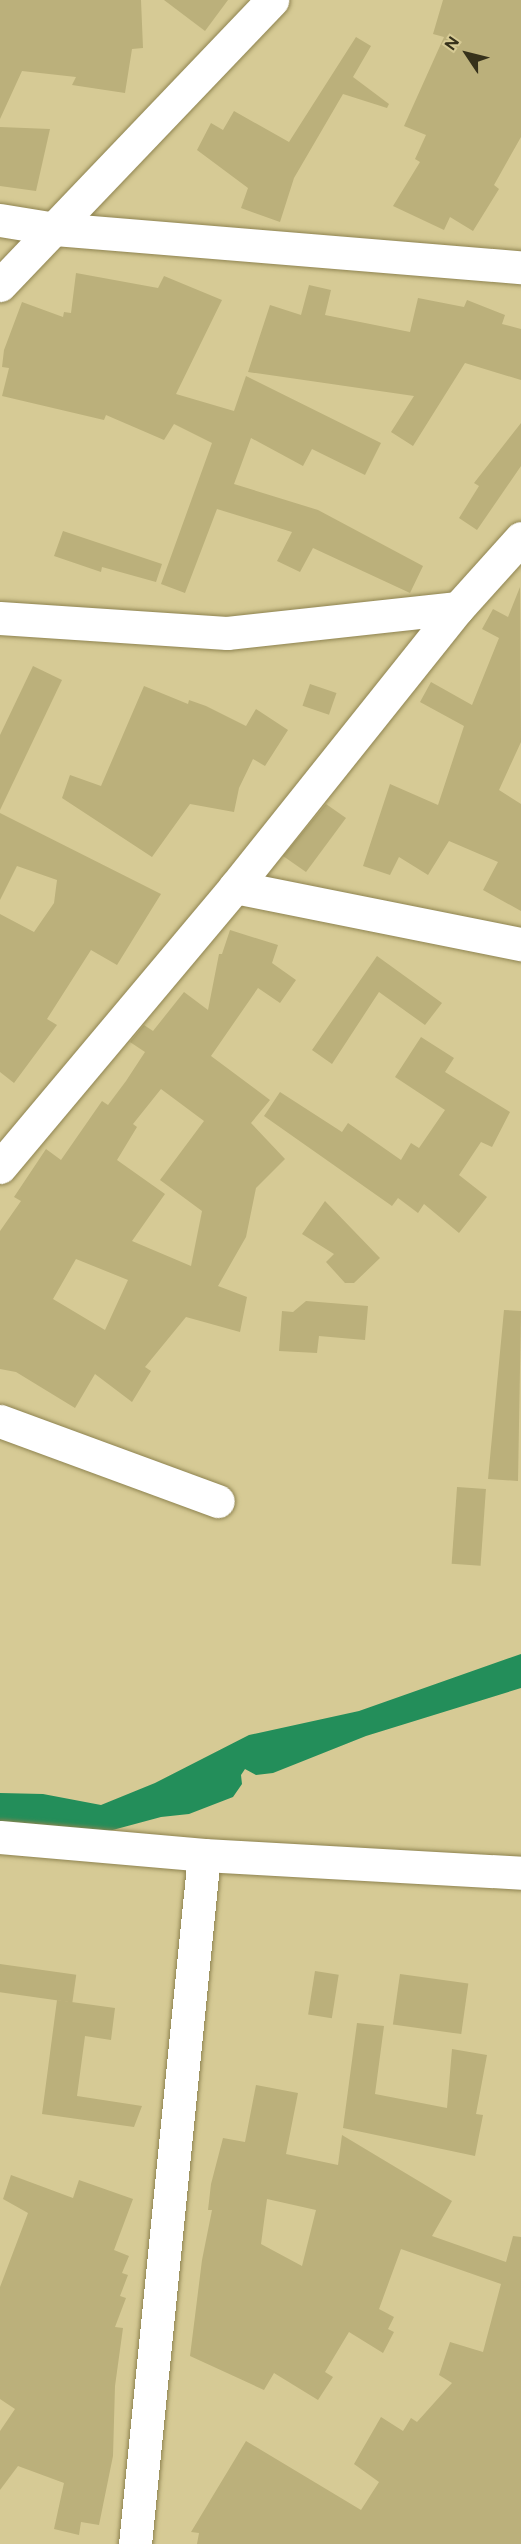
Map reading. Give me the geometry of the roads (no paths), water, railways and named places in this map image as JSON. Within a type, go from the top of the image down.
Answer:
[{"type":"street","points":[[0,285],[272,0]]},
{"type":"street","points":[[0,220],[55,229],[521,267]]},
{"type":"street","points":[[0,1167],[236,887],[458,608],[509,572],[521,538]]},
{"type":"street","points":[[0,618],[227,633],[458,608]]},
{"type":"street","points":[[236,887],[521,944]]},
{"type":"street","points":[[0,1421],[218,1501]]},
{"type":"street","points":[[0,1837],[204,1854],[521,1873]]},
{"type":"street","points":[[135,2544],[204,1854]]}]
